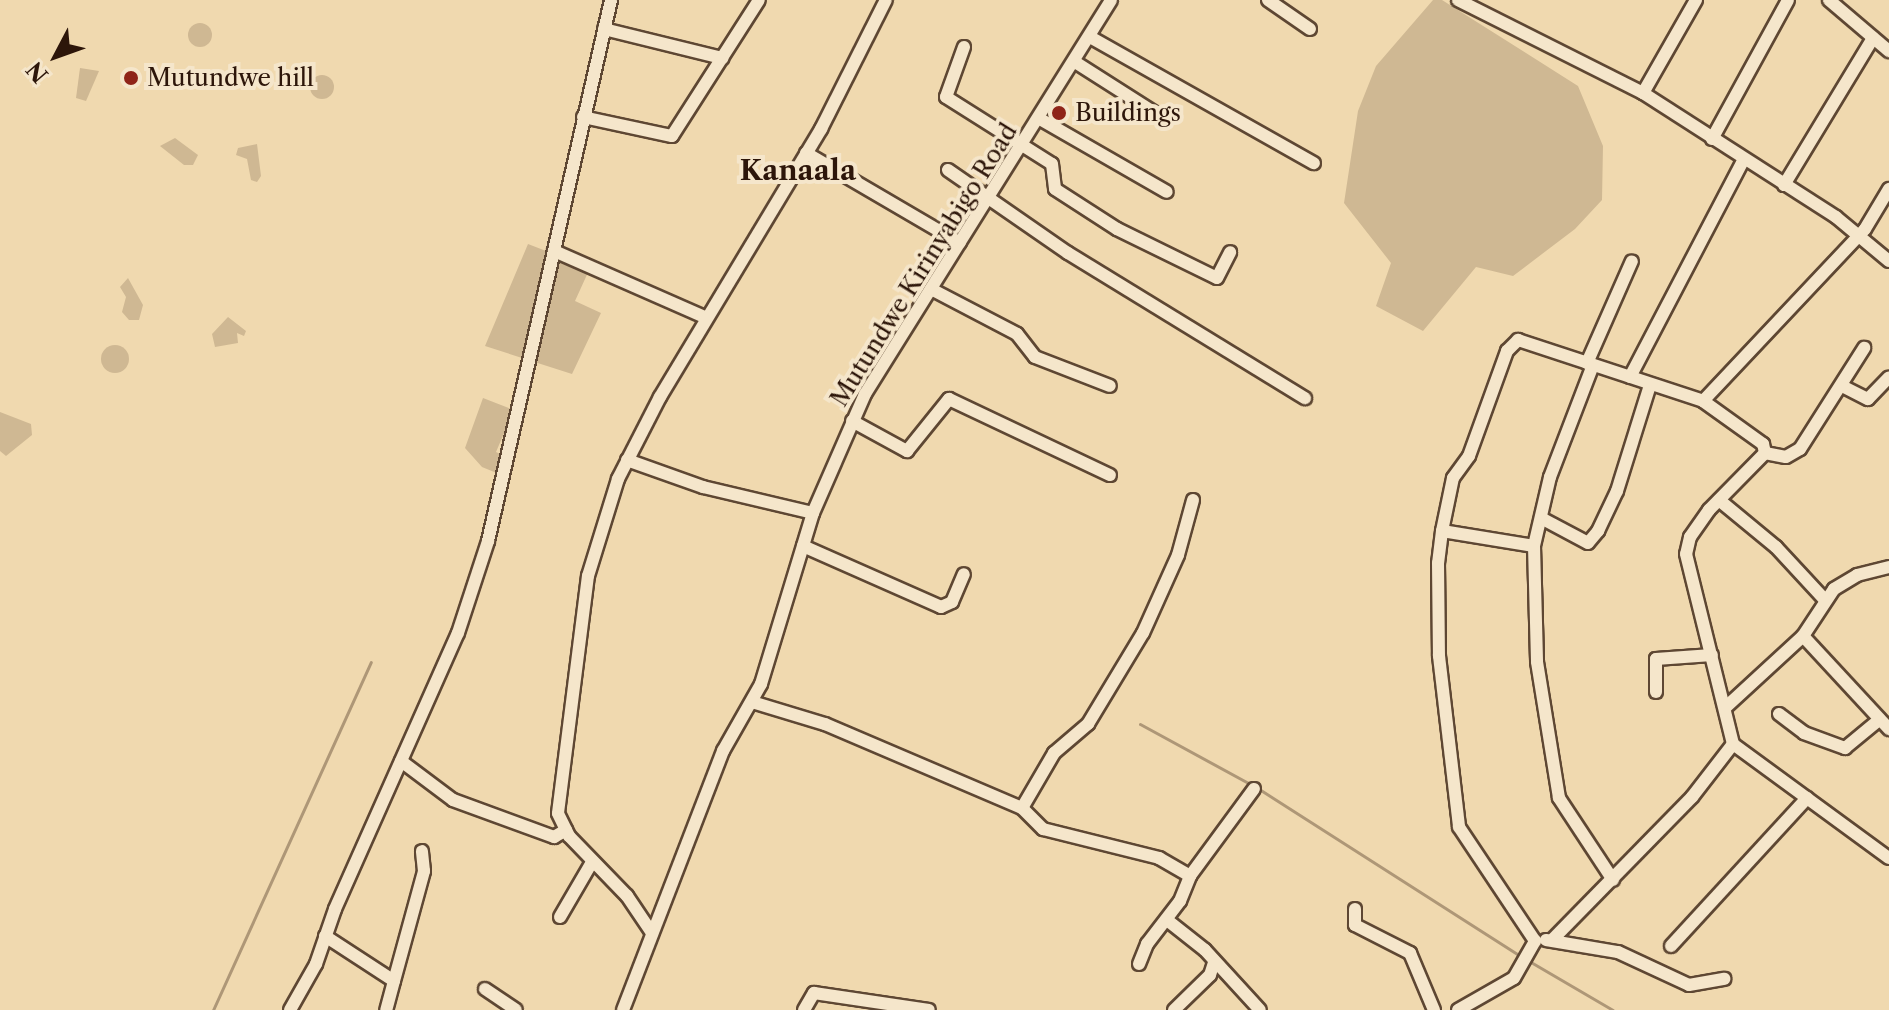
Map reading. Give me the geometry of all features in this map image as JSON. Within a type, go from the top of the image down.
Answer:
[{"type":"street","points":[[290,1010],[316,964],[325,936],[458,633],[488,541],[611,0]]},
{"type":"street","points":[[583,117],[672,136],[759,0]]},
{"type":"street","points":[[652,933],[645,917],[566,830],[556,802],[588,576],[627,460],[704,317],[806,153],[886,0]]},
{"type":"street","name":"Mutundwe Kirinyabigo Road","points":[[625,1009],[723,751],[752,702],[813,513],[852,421],[1111,0]]},
{"type":"street","points":[[1268,0],[1310,29]]},
{"type":"street","points":[[1458,0],[1643,93],[1784,185],[1889,261]]},
{"type":"street","points":[[1643,93],[1696,0]]},
{"type":"street","points":[[1712,139],[1788,0]]},
{"type":"street","points":[[1829,0],[1889,51]]},
{"type":"street","points":[[604,29],[722,58]]},
{"type":"street","points":[[1090,37],[1314,163]]},
{"type":"street","points":[[1784,185],[1873,38]]},
{"type":"street","points":[[964,47],[946,97],[1023,144],[1055,168],[1051,182],[1055,189],[1147,245],[1217,278],[1230,252]]},
{"type":"street","points":[[1075,62],[1131,103],[1166,120]]},
{"type":"street","points":[[1040,119],[1167,192]]},
{"type":"street","points":[[806,153],[960,243]]},
{"type":"street","points":[[1630,377],[1744,159]]},
{"type":"street","points":[[948,170],[1068,253],[1305,398]]},
{"type":"street","points":[[1703,401],[1858,236],[1889,189]]},
{"type":"street","points":[[554,251],[704,317]]},
{"type":"street","points":[[1613,880],[1559,798],[1554,780],[1538,687],[1534,546],[1561,447],[1590,364],[1632,261]]},
{"type":"street","points":[[931,289],[1017,334],[1035,357],[1110,386]]},
{"type":"street","points":[[1535,941],[1465,839],[1456,816],[1439,656],[1442,531],[1453,478],[1469,456],[1513,343],[1526,342],[1703,401],[1748,429],[1765,453],[1786,457],[1800,449],[1864,348]]},
{"type":"street","points":[[1842,386],[1868,399],[1889,377]]},
{"type":"street","points":[[1541,518],[1588,543],[1598,531],[1617,491],[1650,385]]},
{"type":"street","points":[[852,421],[907,451],[949,399],[1110,475]]},
{"type":"street","points":[[1765,453],[1719,500],[1690,537],[1686,554],[1727,706],[1733,744],[1889,858]]},
{"type":"street","points":[[627,460],[703,487],[813,513]]},
{"type":"street","points":[[1022,808],[1054,753],[1088,724],[1143,633],[1178,555],[1193,500]]},
{"type":"street","points":[[1719,500],[1776,547],[1825,600]]},
{"type":"street","points":[[1442,531],[1534,546]]},
{"type":"street","points":[[803,546],[941,607],[952,602],[964,574]]},
{"type":"street","points":[[1727,706],[1803,636],[1825,600],[1857,575],[1886,573]]},
{"type":"street","points":[[1803,636],[1889,729]]},
{"type":"street","points":[[1656,692],[1656,659],[1712,655]]},
{"type":"street","points":[[752,702],[825,724],[1022,808],[1043,829],[1159,858],[1190,876]]},
{"type":"street","points":[[1779,714],[1804,733],[1845,748],[1880,719]]},
{"type":"street","points":[[1552,940],[1692,797],[1733,744]]},
{"type":"street","points":[[401,761],[453,800],[554,837],[566,830]]},
{"type":"street","points":[[1139,964],[1147,944],[1167,920],[1190,876],[1254,789]]},
{"type":"street","points":[[1671,946],[1807,798]]},
{"type":"street","points":[[386,1010],[424,871],[422,851]]},
{"type":"street","points":[[560,917],[592,862]]},
{"type":"street","points":[[1355,909],[1355,925],[1410,953],[1434,1010]]},
{"type":"street","points":[[1167,920],[1260,1010]]},
{"type":"street","points":[[325,936],[394,981]]},
{"type":"street","points":[[1535,941],[1552,940],[1618,952],[1689,985],[1724,979]]},
{"type":"street","points":[[1458,1010],[1514,978],[1535,941]]},
{"type":"street","points":[[1174,1010],[1210,975],[1214,963]]},
{"type":"street","points":[[485,989],[516,1010]]},
{"type":"street","points":[[804,1010],[814,993],[929,1010]]},
{"type":"shaded area","points":[[1433,0],[1442,0],[1578,86],[1603,146],[1602,200],[1575,229],[1513,276],[1476,267],[1423,331],[1376,306],[1391,263],[1344,203],[1358,111],[1376,66]]},
{"type":"shaded area","points":[[200,23],[208,27],[212,35],[208,43],[200,47],[192,43],[188,35],[192,27]]},
{"type":"shaded area","points":[[80,68],[99,71],[86,101],[76,98]]},
{"type":"shaded area","points":[[317,75],[327,75],[334,82],[334,92],[327,99],[317,99],[310,92],[310,82]]},
{"type":"shaded area","points":[[175,138],[198,155],[193,165],[184,165],[160,146]]},
{"type":"shaded area","points":[[257,144],[261,176],[257,182],[251,180],[247,159],[236,155],[238,148]]},
{"type":"shaded area","points":[[528,244],[590,268],[575,301],[601,313],[572,374],[485,346]]},
{"type":"shaded area","points":[[128,278],[143,305],[139,320],[129,320],[122,312],[126,297],[120,287]]},
{"type":"shaded area","points":[[228,317],[246,331],[244,336],[237,333],[238,343],[215,347],[212,334]]},
{"type":"shaded area","points":[[115,345],[125,349],[129,359],[125,369],[115,373],[105,369],[101,359],[105,349]]},
{"type":"shaded area","points":[[483,398],[514,410],[496,452],[513,460],[504,476],[482,467],[465,448]]},
{"type":"shaded area","points":[[0,412],[31,424],[32,435],[6,456],[0,451]]},
{"type":"waterway","points":[[213,1010],[371,662]]},
{"type":"waterway","points":[[1140,724],[1252,785]]},
{"type":"waterway","points":[[1259,789],[1522,957]]},
{"type":"waterway","points":[[1529,961],[1613,1010]]},
{"type":"place","name":"Mutundwe hill","points":[[131,78]]},
{"type":"place","name":"Buildings","points":[[1059,113]]},
{"type":"district","name":"Kanaala","points":[[798,170]]}]
